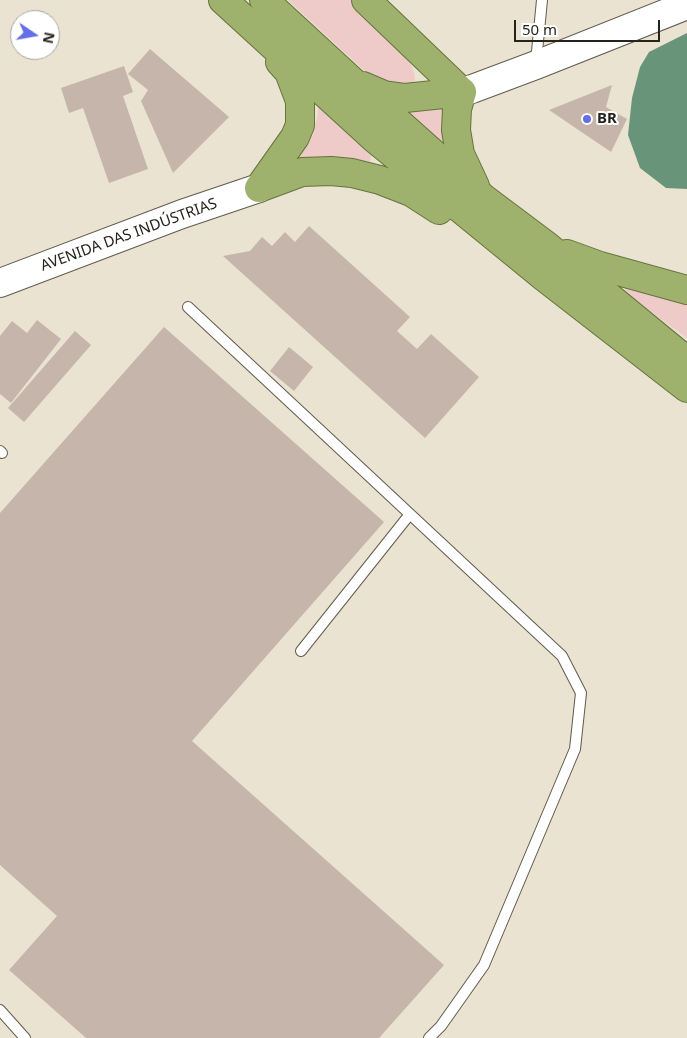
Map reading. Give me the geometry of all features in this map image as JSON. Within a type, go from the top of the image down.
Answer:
[{"type":"highway","points":[[223,0],[289,72],[300,101],[300,125],[295,137],[259,188]]},
{"type":"highway","points":[[223,0],[375,139],[544,277],[687,388]]},
{"type":"highway","points":[[264,0],[484,198],[687,360]]},
{"type":"highway","points":[[366,0],[462,92]]},
{"type":"highway","points":[[353,82],[384,95],[405,98],[462,92]]},
{"type":"highway","points":[[462,92],[457,109],[456,130],[460,154],[470,177],[484,198]]},
{"type":"highway","points":[[259,188],[302,172],[330,171],[352,173],[380,180],[411,192],[473,232],[512,251]]},
{"type":"highway","points":[[546,246],[600,266],[687,290]]},
{"type":"main road","points":[[462,92],[536,65],[687,4]]},
{"type":"main road","name":"AVENIDA DAS INDÚSTRIAS","points":[[0,283],[182,214],[259,188]]},
{"type":"lane","points":[[536,65],[542,0]]},
{"type":"lane","points":[[188,307],[562,656],[582,693],[575,749],[484,965],[441,1026],[430,1038]]},
{"type":"lane","points":[[301,651],[410,514]]},
{"type":"lane","points":[[0,1010],[25,1038]]},
{"type":"shaded area","points":[[288,0],[356,0],[405,49],[414,73],[415,79],[412,85],[408,88],[372,78]]},
{"type":"shaded area","points":[[687,33],[687,189],[666,188],[640,168],[628,135],[632,98],[640,67],[649,52]]},
{"type":"shaded area","points":[[446,104],[454,155],[396,107]]},
{"type":"shaded area","points":[[318,105],[372,154],[370,162],[328,157],[297,159],[313,135]]},
{"type":"shaded area","points":[[630,288],[687,303],[687,338],[625,293],[625,290]]},
{"type":"building","points":[[150,49],[229,117],[173,173],[141,101],[148,90],[128,74]]},
{"type":"building","points":[[124,66],[133,92],[123,96],[148,169],[109,183],[83,108],[69,113],[61,88]]},
{"type":"building","points":[[612,85],[606,107],[627,119],[611,152],[549,110]]},
{"type":"building","points":[[309,226],[410,317],[397,331],[417,349],[431,334],[479,377],[425,438],[223,256],[250,251],[262,237],[272,246],[285,232],[295,242]]},
{"type":"building","points":[[37,320],[61,339],[11,403],[0,394],[0,336],[12,321],[27,333]]},
{"type":"building","points":[[164,327],[384,522],[192,741],[444,965],[379,1038],[86,1038],[9,970],[57,916],[0,865],[0,513]]},
{"type":"building","points":[[75,331],[91,345],[24,422],[8,408]]},
{"type":"building","points":[[289,347],[313,367],[294,391],[270,371]]},
{"type":"place","name":"BR","points":[[587,119]]}]
